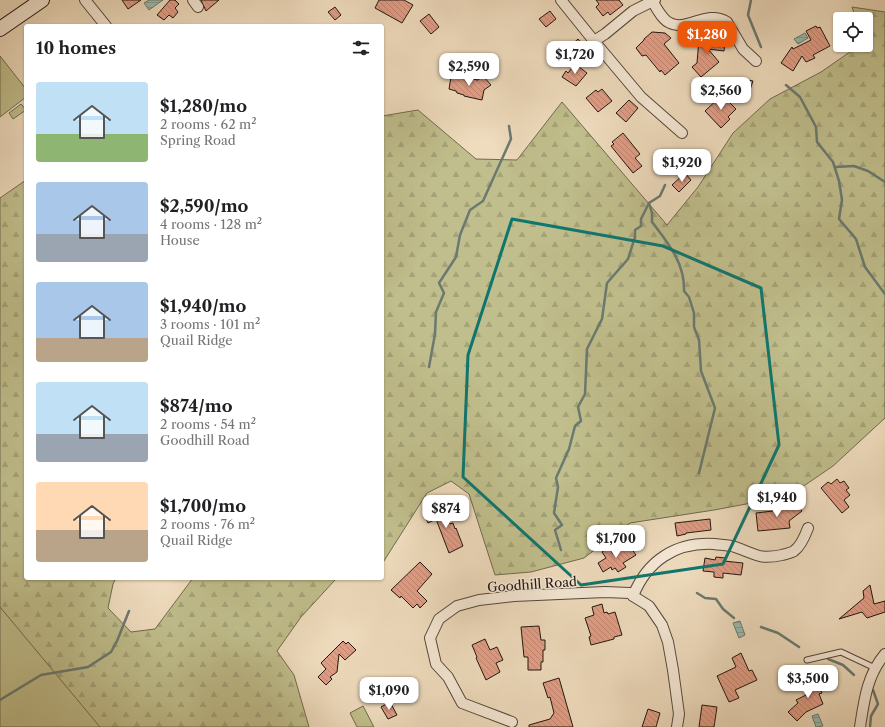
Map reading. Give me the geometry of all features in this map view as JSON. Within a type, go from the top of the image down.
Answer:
[{"type":"street","points":[[0,29],[42,0]]},
{"type":"street","points":[[85,0],[104,24]]},
{"type":"street","points":[[561,0],[642,97],[682,133]]},
{"type":"street","points":[[594,41],[606,34],[634,11],[653,1],[668,23],[674,25],[681,25],[705,18],[723,19],[727,22],[744,49],[756,61]]},
{"type":"street","points":[[633,596],[638,583],[648,569],[662,558],[685,546],[700,544],[734,546],[761,557],[772,557],[793,552],[802,541],[808,528]]},
{"type":"street","name":"Goodhill Road","points":[[512,722],[462,703],[448,677],[436,664],[430,638],[439,618],[457,606],[479,600],[507,597],[605,592],[630,593],[649,606],[662,625],[668,642],[674,678],[679,714],[677,727]]},
{"type":"street","points":[[860,727],[863,703],[869,681],[875,668],[885,654]]},
{"type":"lane","points":[[807,660],[841,652],[875,668]]},
{"type":"highlighted area","points":[[512,219],[663,246],[761,288],[779,445],[723,564],[581,585],[463,477],[468,355]]},
{"type":"green space","points":[[852,7],[885,12],[885,418],[833,466],[789,496],[714,510],[630,523],[584,558],[531,572],[495,575],[469,494],[451,481],[427,493],[384,561],[384,116],[418,110],[476,159],[517,160],[562,102],[667,225],[698,187],[733,133],[770,99],[821,72],[850,52],[873,52],[873,12],[854,12]]},
{"type":"green space","points":[[0,56],[24,86],[24,99],[0,117]]},
{"type":"green space","points":[[21,104],[24,108],[24,111],[13,119],[9,113]]},
{"type":"green space","points":[[24,181],[24,580],[115,580],[108,608],[131,632],[155,629],[192,580],[335,580],[301,617],[277,651],[294,675],[309,727],[0,727],[0,198]]},
{"type":"green space","points":[[0,607],[100,727],[0,727]]},
{"type":"green space","points":[[363,706],[374,727],[357,727],[350,713]]},
{"type":"water","points":[[149,0],[163,0],[149,10],[144,3]]},
{"type":"water","points":[[805,33],[808,38],[798,44],[794,39]]},
{"type":"water","points":[[740,621],[745,635],[739,638],[733,623]]},
{"type":"water","points":[[818,714],[823,726],[816,727],[812,716]]},
{"type":"building","points":[[122,0],[141,0],[128,9]]},
{"type":"building","points":[[170,0],[175,0],[179,4],[175,8],[178,12],[173,18],[169,15],[164,20],[157,15]]},
{"type":"building","points":[[201,0],[219,0],[206,11]]},
{"type":"building","points":[[379,0],[404,0],[413,5],[402,23],[375,8]]},
{"type":"building","points":[[596,0],[619,0],[623,5],[610,15],[608,12],[603,16],[596,7],[599,4]]},
{"type":"building","points":[[335,7],[341,15],[335,20],[328,12]]},
{"type":"building","points":[[550,11],[556,19],[546,27],[539,19]]},
{"type":"building","points":[[429,14],[439,27],[431,34],[420,21]]},
{"type":"building","points":[[816,26],[817,28],[820,27],[830,46],[813,55],[815,58],[806,62],[802,56],[793,71],[781,63],[792,47],[793,49],[811,40],[806,31]]},
{"type":"building","points":[[652,32],[665,33],[671,38],[664,44],[679,63],[665,75],[661,70],[660,72],[646,55],[642,56],[636,48]]},
{"type":"building","points":[[578,39],[587,50],[576,58],[568,48]]},
{"type":"building","points":[[699,39],[725,41],[724,51],[708,49],[719,62],[701,77],[692,67],[697,63]]},
{"type":"building","points":[[575,64],[587,73],[576,86],[562,77],[566,71],[568,73]]},
{"type":"building","points":[[458,76],[478,80],[483,76],[491,85],[484,90],[482,100],[464,96],[449,89],[451,77]]},
{"type":"building","points":[[744,79],[753,81],[749,93],[740,91]]},
{"type":"building","points":[[602,89],[612,101],[598,112],[586,98],[596,90],[598,92]]},
{"type":"building","points":[[722,95],[736,109],[728,117],[730,119],[721,128],[705,111]]},
{"type":"building","points":[[629,100],[638,108],[626,122],[616,113]]},
{"type":"building","points":[[623,133],[640,154],[635,158],[642,166],[633,173],[611,146],[614,144],[612,142]]},
{"type":"building","points":[[685,173],[691,180],[679,192],[672,185]]},
{"type":"building","points":[[837,479],[840,483],[844,481],[849,488],[846,490],[850,495],[844,500],[849,507],[842,513],[821,488],[828,482],[831,484]]},
{"type":"building","points":[[795,502],[802,511],[789,521],[790,528],[758,531],[756,513],[773,511],[773,508],[792,505]]},
{"type":"building","points":[[437,505],[440,512],[442,511],[444,516],[446,515],[450,524],[453,523],[463,546],[449,553],[436,519],[428,523],[425,516],[432,513],[430,508]]},
{"type":"building","points":[[710,519],[711,530],[686,533],[677,536],[675,523]]},
{"type":"building","points":[[628,544],[636,555],[623,563],[626,567],[618,572],[615,568],[612,570],[611,567],[603,572],[598,563],[606,558],[602,552],[609,547],[613,554]]},
{"type":"building","points":[[716,557],[725,558],[724,561],[743,563],[741,575],[723,573],[723,578],[714,577],[714,572],[703,571],[705,558],[715,560]]},
{"type":"building","points":[[420,562],[432,574],[417,591],[427,601],[420,608],[417,604],[413,608],[401,596],[400,598],[391,590]]},
{"type":"building","points":[[870,585],[874,604],[885,601],[885,612],[867,618],[862,612],[839,619],[864,598],[863,591]]},
{"type":"building","points":[[602,604],[604,613],[607,612],[608,614],[615,612],[622,635],[614,637],[614,639],[591,645],[589,637],[591,636],[585,618],[594,615],[592,607]]},
{"type":"building","points":[[539,626],[541,640],[545,640],[545,650],[543,650],[541,670],[528,670],[528,657],[524,657],[521,627]]},
{"type":"building","points":[[485,639],[490,650],[497,647],[503,660],[496,663],[500,672],[486,680],[472,645]]},
{"type":"building","points":[[343,641],[346,644],[348,642],[356,650],[345,660],[339,654],[337,672],[330,677],[332,679],[326,685],[318,677],[326,669],[321,663]]},
{"type":"building","points":[[741,653],[749,671],[752,670],[757,680],[735,690],[739,698],[729,702],[717,676],[736,667],[732,658]]},
{"type":"building","points":[[808,676],[817,676],[817,679],[820,679],[820,689],[822,693],[819,694],[823,704],[806,712],[797,721],[788,712],[798,703],[796,700],[806,695],[806,678],[808,678]]},
{"type":"building","points":[[559,678],[573,727],[529,727],[529,725],[550,719],[554,713],[550,697],[548,698],[543,683]]},
{"type":"building","points":[[390,702],[397,715],[388,719],[381,707]]},
{"type":"building","points":[[702,705],[717,707],[714,727],[699,727]]},
{"type":"building","points":[[648,709],[660,713],[656,727],[642,727]]},
{"type":"waterway","points":[[751,0],[748,15],[761,47]]},
{"type":"waterway","points":[[786,85],[800,97],[816,127],[817,142],[833,162],[839,181],[842,200],[839,219],[856,239],[865,267],[885,294]]},
{"type":"waterway","points":[[429,367],[435,334],[436,312],[444,293],[439,283],[456,257],[460,235],[470,210],[483,201],[511,139],[509,126]]},
{"type":"waterway","points":[[835,167],[854,166],[868,171],[885,182]]},
{"type":"waterway","points":[[561,550],[555,530],[562,525],[554,513],[558,487],[556,478],[569,449],[575,426],[581,421],[578,407],[585,394],[587,349],[602,319],[607,283],[628,259],[635,237],[635,230],[641,226],[641,219],[649,203],[660,196],[665,185]]},
{"type":"waterway","points":[[649,203],[652,213],[652,222],[679,262],[682,271],[684,291],[689,297],[694,313],[694,327],[699,340],[701,371],[715,408],[699,473]]},
{"type":"waterway","points":[[697,593],[705,598],[716,599],[723,609],[734,618]]},
{"type":"waterway","points":[[0,700],[41,675],[88,667],[111,652],[129,611]]},
{"type":"waterway","points":[[761,627],[778,633],[799,647]]},
{"type":"waterway","points":[[828,659],[843,665],[854,675]]},
{"type":"waterway","points":[[870,727],[871,716],[878,704],[873,690]]}]
